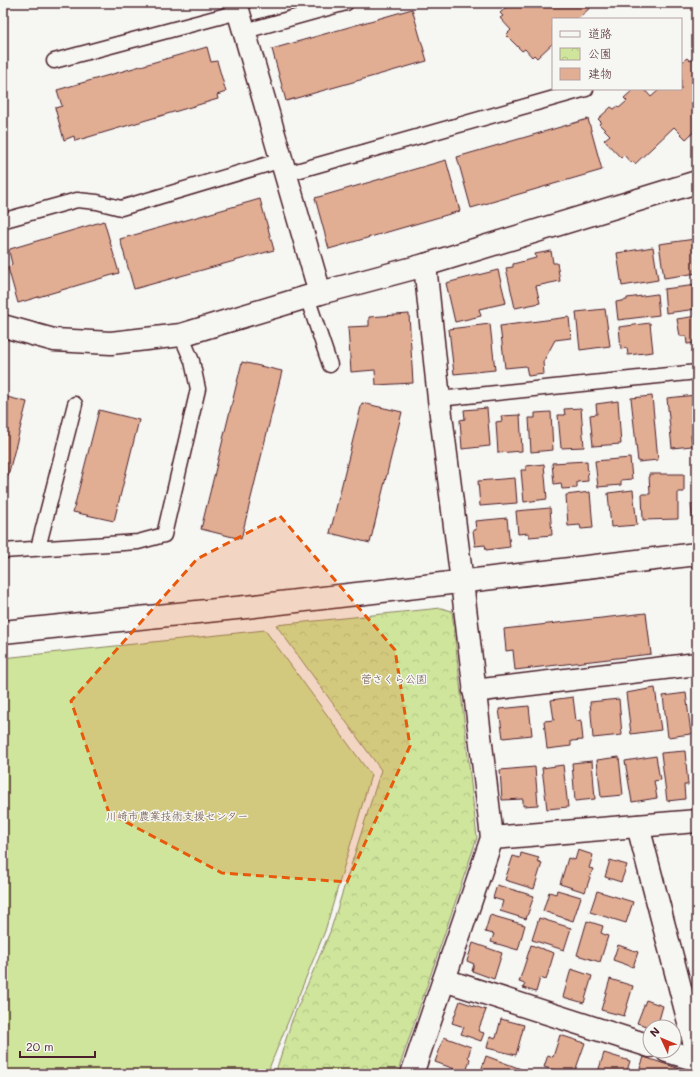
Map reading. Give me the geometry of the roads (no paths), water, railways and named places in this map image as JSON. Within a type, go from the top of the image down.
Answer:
[{"type":"street","points":[[240,15],[284,167],[313,295]]},
{"type":"street","points":[[3,326],[54,340],[111,343],[181,335],[313,295],[426,265],[697,182]]},
{"type":"street","points":[[412,1074],[492,838],[439,399],[426,265]]},
{"type":"street","points":[[3,632],[239,608],[697,554]]},
{"type":"street","points":[[474,691],[697,664]]},
{"type":"street","points":[[492,838],[697,821]]},
{"type":"street","points":[[638,826],[697,1053]]},
{"type":"street","points":[[444,980],[642,1043]]},
{"type":"street","points":[[682,1056],[697,1060]]},
{"type":"lane","points":[[54,61],[240,15],[346,3]]},
{"type":"lane","points":[[3,222],[5,220],[77,200],[97,202],[121,208],[582,90]]},
{"type":"lane","points":[[313,295],[330,365]]},
{"type":"lane","points":[[3,551],[138,542],[164,535],[198,389],[192,361],[181,335]]},
{"type":"lane","points":[[439,399],[697,372]]},
{"type":"lane","points":[[38,548],[75,404]]},
{"type":"park label","name":"菅さくら公園","points":[[394,678]]},
{"type":"park label","name":"川崎市農業技術支援センター","points":[[177,815]]}]
